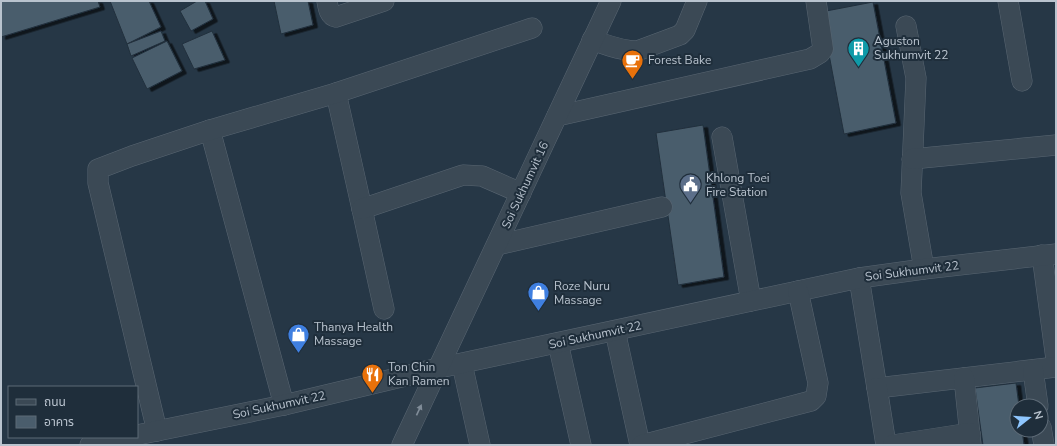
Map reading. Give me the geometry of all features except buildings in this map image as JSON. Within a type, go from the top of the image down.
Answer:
[{"type":"street","points":[[327,1],[331,15],[336,17],[384,1]]},
{"type":"street","name":"Soi Sukhumvit 16","points":[[402,445],[611,1]]},
{"type":"street","points":[[592,40],[613,47],[637,51],[680,35],[685,30],[697,1]]},
{"type":"street","points":[[557,116],[810,59],[820,54],[823,49],[816,1]]},
{"type":"street","points":[[1008,1],[1022,81]]},
{"type":"street","points":[[906,26],[916,78],[911,193],[924,269]]},
{"type":"street","points":[[157,431],[98,183],[98,169],[210,130],[336,92],[532,28]]},
{"type":"street","points":[[336,92],[384,309]]},
{"type":"street","points":[[210,130],[284,405]]},
{"type":"street","points":[[722,137],[751,302]]},
{"type":"street","points":[[912,159],[1056,145]]},
{"type":"street","points":[[362,208],[463,174],[482,176],[521,193]]},
{"type":"street","points":[[497,245],[662,207]]},
{"type":"street","points":[[1049,255],[1056,359]]},
{"type":"street","name":"Soi Sukhumvit 22","points":[[138,435],[284,405],[439,368],[859,278],[1049,255]]},
{"type":"street","points":[[859,278],[886,445]]},
{"type":"street","points":[[615,331],[641,445],[811,402],[816,396],[818,384],[798,291]]},
{"type":"street","points":[[558,343],[581,445]]},
{"type":"street","points":[[462,364],[480,445]]},
{"type":"street","points":[[877,388],[1056,367]]},
{"type":"street","points":[[1033,370],[1037,398]]},
{"type":"street","points":[[893,445],[971,439],[964,378]]},
{"type":"street","points":[[90,445],[124,438]]},
{"type":"place","name":"Aguston Sukhumvit 22","points":[[858,68]]},
{"type":"place","name":"Forest Bake","points":[[632,80]]},
{"type":"place","name":"Khlong Toei Fire Station","points":[[690,204]]},
{"type":"place","name":"Roze Nuru Massage","points":[[539,312]]},
{"type":"place","name":"Thanya Health Massage","points":[[298,354]]},
{"type":"place","name":"Ton Chin Kan Ramen","points":[[372,394]]}]
